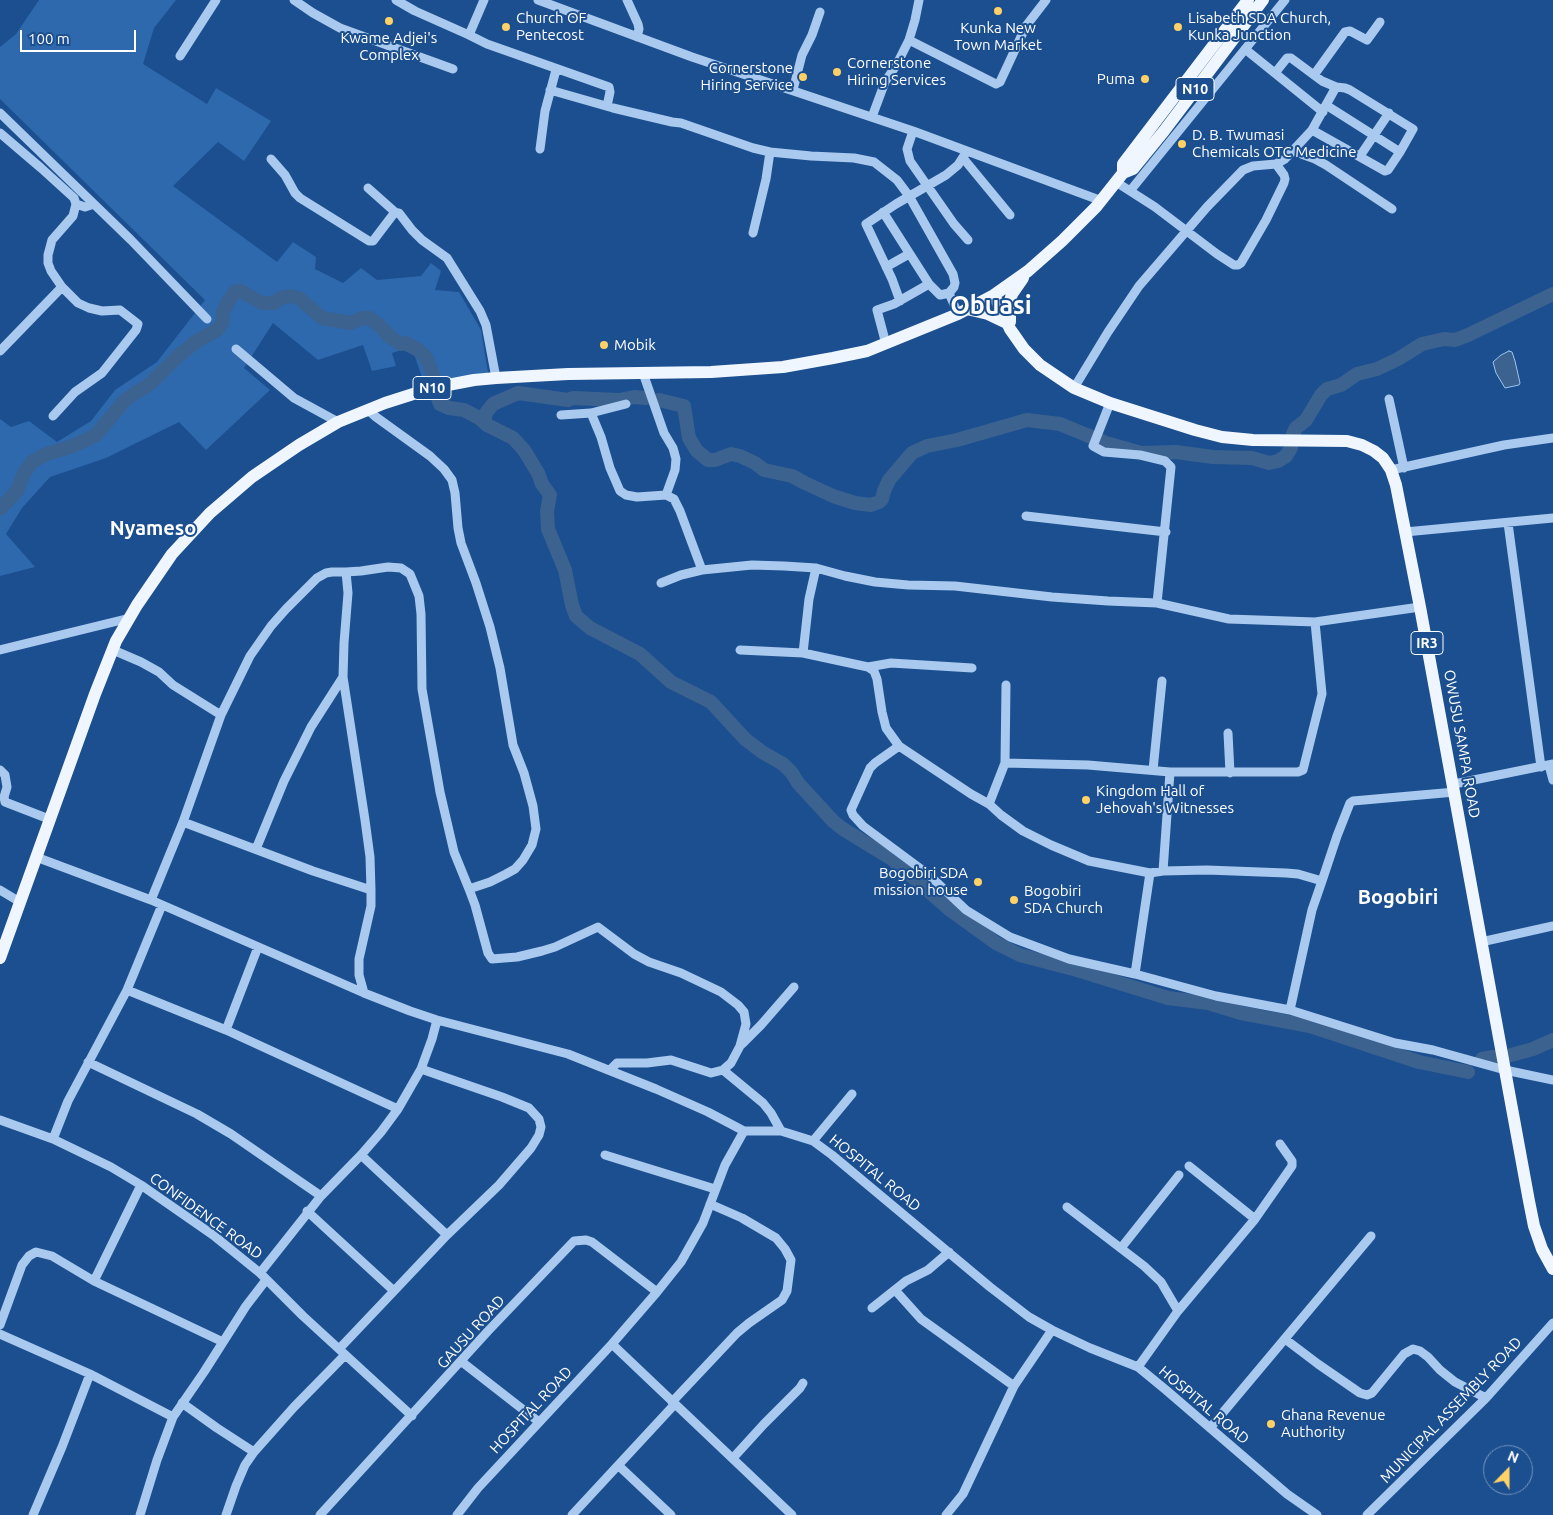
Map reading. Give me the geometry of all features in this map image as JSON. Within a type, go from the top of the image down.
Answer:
[{"type":"main road","name":"N10","points":[[1120,178],[1124,164],[1248,0]]},
{"type":"main road","name":"N10","points":[[0,958],[49,819],[113,650],[152,582],[172,554],[210,512],[252,476],[338,422],[385,403],[432,388],[496,378],[568,374],[711,372],[782,367],[852,354],[886,344],[962,312],[994,295],[1028,271],[1062,241],[1102,201],[1120,178],[1133,169],[1263,0]]},
{"type":"main road","points":[[962,312],[988,314],[1009,326],[1009,309],[1012,294],[1028,271]]},
{"type":"main road","name":"OWUSU SAMPA ROAD","points":[[994,295],[1009,326],[1024,349],[1040,365],[1074,388],[1110,403],[1222,437],[1253,440],[1348,441],[1362,444],[1397,469],[1396,484],[1534,1226],[1542,1249],[1553,1269]]},
{"type":"street","points":[[180,56],[216,0]]},
{"type":"street","points":[[294,0],[340,28],[453,69]]},
{"type":"street","points":[[396,0],[415,11],[487,44],[556,70],[609,87],[610,92],[607,106]]},
{"type":"street","points":[[469,35],[484,0]]},
{"type":"street","points":[[538,0],[637,37],[913,131],[965,155],[1102,201]]},
{"type":"street","points":[[628,0],[638,24],[637,37]]},
{"type":"street","points":[[872,117],[885,82],[909,40],[919,0]]},
{"type":"street","points":[[909,40],[996,84],[1000,82],[1026,26],[1046,0]]},
{"type":"street","points":[[1130,191],[1285,0]]},
{"type":"street","points":[[793,90],[802,55],[812,35],[820,12]]},
{"type":"street","points":[[1314,75],[1345,32],[1350,31],[1367,40],[1380,22]]},
{"type":"street","points":[[1246,49],[1275,73],[1324,108],[1374,135],[1400,152]]},
{"type":"street","points":[[1275,73],[1289,58],[1328,84],[1350,90],[1413,129],[1388,170],[1312,130]]},
{"type":"street","points":[[540,149],[545,111],[556,70]]},
{"type":"street","points":[[1074,388],[1139,286],[1243,170],[1253,166],[1276,164],[1293,151],[1312,130],[1336,87]]},
{"type":"street","points":[[550,90],[658,119],[681,123],[770,152],[854,158],[874,162],[897,180],[909,196],[953,274],[955,283],[949,293],[940,295],[929,284],[883,212]]},
{"type":"street","points":[[0,113],[94,204],[207,319]]},
{"type":"street","points":[[1360,156],[1389,113]]},
{"type":"street","points":[[913,131],[907,149],[910,161],[954,224],[968,240]]},
{"type":"street","points":[[0,133],[74,198],[76,204],[73,216],[52,240],[48,255],[48,264],[62,287],[78,303],[102,311],[120,310],[138,324],[136,330],[102,373],[75,392],[53,416]]},
{"type":"street","points":[[1293,151],[1316,159],[1392,209]]},
{"type":"street","points":[[753,233],[766,179],[770,152]]},
{"type":"street","points":[[900,301],[866,224],[946,175],[965,155]]},
{"type":"street","points":[[965,155],[1010,215]]},
{"type":"street","points":[[272,159],[300,198],[369,241],[373,241],[395,212]]},
{"type":"street","points":[[1120,178],[1130,191],[1234,265],[1241,263],[1266,220],[1284,183],[1284,175],[1276,164]]},
{"type":"street","points":[[368,188],[395,212],[399,213],[422,240],[445,256],[460,278],[480,311],[486,325],[496,378]]},
{"type":"street","points":[[76,204],[85,207],[94,204]]},
{"type":"street","points":[[886,267],[909,254]]},
{"type":"street","points":[[886,344],[877,310],[900,301],[929,284]]},
{"type":"street","points":[[0,351],[62,287]]},
{"type":"street","points":[[949,293],[962,312]]},
{"type":"street","points":[[236,349],[294,398],[338,422]]},
{"type":"street","points":[[643,373],[664,433],[673,448],[676,459],[675,470],[666,495]]},
{"type":"street","points":[[1389,399],[1397,469],[1504,445],[1553,438]]},
{"type":"street","points":[[1110,403],[1094,446],[1104,452],[1140,455],[1168,462],[1171,467],[1166,532],[1157,603]]},
{"type":"street","points":[[561,415],[591,413],[626,404]]},
{"type":"street","points":[[368,410],[430,456],[444,469],[452,480],[461,543],[474,576],[490,628],[500,668],[513,745],[524,773],[533,806],[536,829],[532,845],[523,860],[515,869],[506,874],[469,889]]},
{"type":"street","points":[[591,413],[620,491],[626,495],[637,497],[666,495],[674,499],[702,570]]},
{"type":"street","points":[[1026,516],[1166,532]]},
{"type":"street","points":[[1405,532],[1553,518]]},
{"type":"street","points":[[1508,523],[1548,765],[1553,780]]},
{"type":"street","points":[[661,583],[702,570],[752,565],[816,568],[875,582],[908,586],[955,586],[1052,597],[1157,603],[1229,619],[1315,622],[1420,607]]},
{"type":"street","points":[[151,900],[183,822],[221,715],[250,656],[271,626],[317,578],[326,573],[388,567],[401,568],[410,574],[419,596],[422,689],[440,792],[454,852],[475,905],[488,953],[492,959],[516,957],[542,951],[598,927],[634,954],[710,987],[738,1005],[744,1012],[746,1024],[740,1046],[731,1063],[723,1070],[711,1073],[671,1060],[647,1063],[618,1063],[610,1070]]},
{"type":"street","points":[[803,653],[816,568]]},
{"type":"street","points":[[346,572],[348,592],[343,677],[365,820],[372,890],[371,906],[359,959],[359,975],[364,993]]},
{"type":"street","points":[[0,650],[130,618]]},
{"type":"street","points":[[1005,763],[1088,765],[1170,772],[1298,772],[1303,770],[1322,694],[1315,622]]},
{"type":"street","points":[[113,650],[159,672],[173,685],[221,715]]},
{"type":"street","points":[[740,650],[803,653],[868,667],[891,664],[972,668]]},
{"type":"street","points":[[868,667],[874,671],[877,679],[886,728],[899,746],[989,804],[1023,830],[1051,845],[1089,861],[1150,874],[1163,871],[1207,870],[1286,873],[1298,874],[1322,881]]},
{"type":"street","points":[[256,849],[284,781],[311,727],[343,677]]},
{"type":"street","points":[[1153,770],[1162,680]]},
{"type":"street","points":[[989,804],[1005,763],[1006,685]]},
{"type":"street","points":[[1228,733],[1230,773]]},
{"type":"street","points":[[899,746],[870,768],[852,806],[853,815],[863,826],[929,875],[966,910],[1010,937],[1069,959],[1216,996],[1290,1010],[1395,1043],[1433,1050],[1505,1070],[1553,1080]]},
{"type":"street","points":[[1290,1010],[1312,910],[1350,803],[1353,801],[1454,788],[1548,765]]},
{"type":"street","points":[[0,770],[5,774],[7,787],[4,797],[5,802],[49,819]]},
{"type":"street","points":[[1163,871],[1170,772]]},
{"type":"street","points":[[183,822],[313,871],[372,890]]},
{"type":"street","points":[[36,857],[151,900],[364,993],[436,1020],[568,1054],[610,1070],[708,1112],[744,1131]]},
{"type":"street","points":[[1134,974],[1150,874]]},
{"type":"street","points":[[0,890],[20,902]]},
{"type":"street","points":[[52,1139],[68,1101],[127,990],[162,905]]},
{"type":"street","points":[[1481,942],[1553,926]]},
{"type":"street","points":[[226,1030],[258,947]]},
{"type":"street","points":[[740,1046],[794,987]]},
{"type":"street","points":[[127,990],[226,1030],[398,1109]]},
{"type":"street","points":[[140,1515],[173,1417],[246,1306],[263,1276],[308,1211],[320,1196],[361,1155],[398,1109],[421,1069],[432,1039],[436,1020]]},
{"type":"street","points":[[88,1062],[197,1114],[231,1134],[320,1196]]},
{"type":"street","points":[[226,1515],[239,1479],[254,1452],[394,1291],[518,1164],[539,1135],[541,1126],[539,1119],[534,1112],[522,1104],[421,1069]]},
{"type":"street","points":[[723,1070],[762,1103],[771,1113],[781,1130]]},
{"type":"street","points":[[813,1141],[852,1094]]},
{"type":"street","name":"CONFIDENCE ROAD","points":[[0,1120],[52,1139],[111,1168],[141,1185],[213,1235],[263,1276],[412,1416]]},
{"type":"street","name":"HOSPITAL ROAD","points":[[457,1515],[478,1488],[612,1344],[681,1262],[702,1223],[715,1189],[744,1131],[781,1130],[813,1141],[832,1155],[1029,1317],[1090,1348],[1138,1367],[1288,1494],[1317,1515]]},
{"type":"street","points":[[1138,1367],[1178,1311],[1256,1219],[1292,1166],[1292,1161],[1280,1144]]},
{"type":"street","points":[[361,1155],[447,1235]]},
{"type":"street","points":[[605,1155],[715,1189]]},
{"type":"street","points":[[1189,1166],[1256,1219]]},
{"type":"street","points":[[1121,1248],[1178,1175]]},
{"type":"street","points":[[94,1281],[141,1185]]},
{"type":"street","points":[[572,1515],[737,1333],[749,1322],[782,1300],[787,1291],[790,1260],[785,1248],[776,1238],[742,1218],[710,1204]]},
{"type":"street","points":[[1067,1206],[1162,1282],[1178,1311]]},
{"type":"street","points":[[308,1211],[394,1291]]},
{"type":"street","points":[[1210,1428],[1371,1236]]},
{"type":"street","name":"GAUSU ROAD","points":[[320,1515],[574,1241],[586,1240],[592,1242],[657,1292]]},
{"type":"street","points":[[0,1325],[22,1265],[29,1256],[36,1252],[52,1256],[94,1281],[223,1342]]},
{"type":"street","points":[[872,1308],[906,1281],[928,1270],[949,1252]]},
{"type":"street","points":[[895,1290],[921,1319],[1014,1386]]},
{"type":"street","name":"MUNICIPAL ASSEMBLY ROAD","points":[[1367,1515],[1486,1398],[1553,1323]]},
{"type":"street","points":[[946,1515],[963,1494],[1014,1386],[1052,1330]]},
{"type":"street","points":[[0,1334],[90,1374],[173,1417]]},
{"type":"street","points":[[1285,1339],[1360,1393],[1367,1395],[1372,1393],[1404,1354],[1413,1349],[1428,1356],[1454,1382],[1486,1398]]},
{"type":"street","points":[[612,1344],[792,1515]]},
{"type":"street","points":[[462,1362],[539,1422]]},
{"type":"street","points":[[33,1515],[90,1374]]},
{"type":"street","points":[[732,1458],[803,1383]]},
{"type":"street","points":[[182,1404],[254,1452]]},
{"type":"street","points":[[618,1466],[671,1515]]},
{"type":"shaded area","points":[[39,0],[176,0],[154,28],[143,64],[207,104],[216,88],[271,121],[244,161],[218,142],[173,186],[277,262],[293,242],[316,257],[315,269],[343,283],[361,268],[377,280],[421,276],[431,263],[441,271],[435,290],[459,292],[481,330],[488,373],[424,383],[414,354],[404,349],[392,353],[396,366],[372,371],[363,345],[318,360],[273,323],[244,368],[270,390],[206,450],[179,422],[106,458],[50,477],[22,508],[6,534],[35,567],[0,576],[0,419],[11,427],[29,421],[57,442],[91,421],[115,390],[157,362],[205,300],[0,99],[0,47],[16,34]]},
{"type":"shaded area","points":[[1509,351],[1512,352],[1520,383],[1519,385],[1505,388],[1496,373],[1493,362]]},
{"type":"waterway","points":[[0,509],[17,491],[23,475],[32,462],[47,454],[73,446],[96,435],[125,400],[151,383],[178,356],[197,341],[217,330],[222,323],[223,312],[236,291],[241,291],[262,303],[274,303],[281,298],[289,296],[299,298],[322,318],[350,323],[362,318],[369,318],[379,325],[390,337],[401,344],[405,343],[418,350],[425,356],[435,381]]},
{"type":"waterway","points":[[1293,434],[1296,428],[1306,420],[1321,395],[1327,389],[1341,385],[1357,374],[1377,369],[1422,344],[1444,339],[1455,340],[1468,335],[1553,294]]},
{"type":"waterway","points":[[484,422],[486,413],[493,404],[518,393],[568,400],[573,398],[619,400],[634,397],[646,398]]},
{"type":"waterway","points":[[438,398],[440,404],[449,408],[464,410],[487,425],[513,438],[524,450],[550,495],[547,511],[548,529],[565,570],[576,616],[590,628],[640,654],[671,682],[711,702],[745,739],[762,752],[783,764],[833,821],[892,859],[949,909],[996,943],[1020,955],[1168,998],[1208,1003],[1241,1013],[1310,1026],[1419,1062],[1468,1072]]},
{"type":"waterway","points":[[659,400],[684,406],[689,438],[697,451],[708,460],[715,460],[731,454],[740,456],[755,463],[764,470],[792,476],[833,496],[855,503],[871,505],[882,499],[889,480],[912,453],[927,446],[957,440],[1027,420],[1060,424],[1106,443],[1141,453],[1176,452],[1213,457],[1252,458],[1269,463],[1278,461],[1286,456],[1291,448]]},
{"type":"waterway","points":[[1511,1055],[1533,1049],[1553,1040]]},
{"type":"waterway","points":[[1482,1059],[1493,1057]]},
{"type":"place","name":"Kunka New Town Market","points":[[998,11]]},
{"type":"place","name":"Kwame Adjei's Complex","points":[[389,21]]},
{"type":"place","name":"Church OF Pentecost","points":[[506,27]]},
{"type":"place","name":"Lisabeth SDA Church, Kunka Junction","points":[[1178,27]]},
{"type":"place","name":"Cornerstone Hiring Services","points":[[837,72]]},
{"type":"place","name":"Cornerstone Hiring Service","points":[[803,77]]},
{"type":"place","name":"Puma","points":[[1145,79]]},
{"type":"place","name":"D. B. Twumasi Chemicals OTC Medicine","points":[[1182,144]]},
{"type":"place","name":"Mobik","points":[[604,345]]},
{"type":"place","name":"Kingdom Hall of Jehovah's Witnesses","points":[[1086,800]]},
{"type":"place","name":"Bogobiri SDA mission house","points":[[978,882]]},
{"type":"place","name":"Bogobiri SDA Church","points":[[1014,900]]},
{"type":"place","name":"Ghana Revenue Authority","points":[[1271,1424]]},
{"type":"district","name":"Obuasi","points":[[991,306]]},
{"type":"district","name":"Nyameso","points":[[153,528]]},
{"type":"district","name":"Bogobiri","points":[[1398,897]]}]
